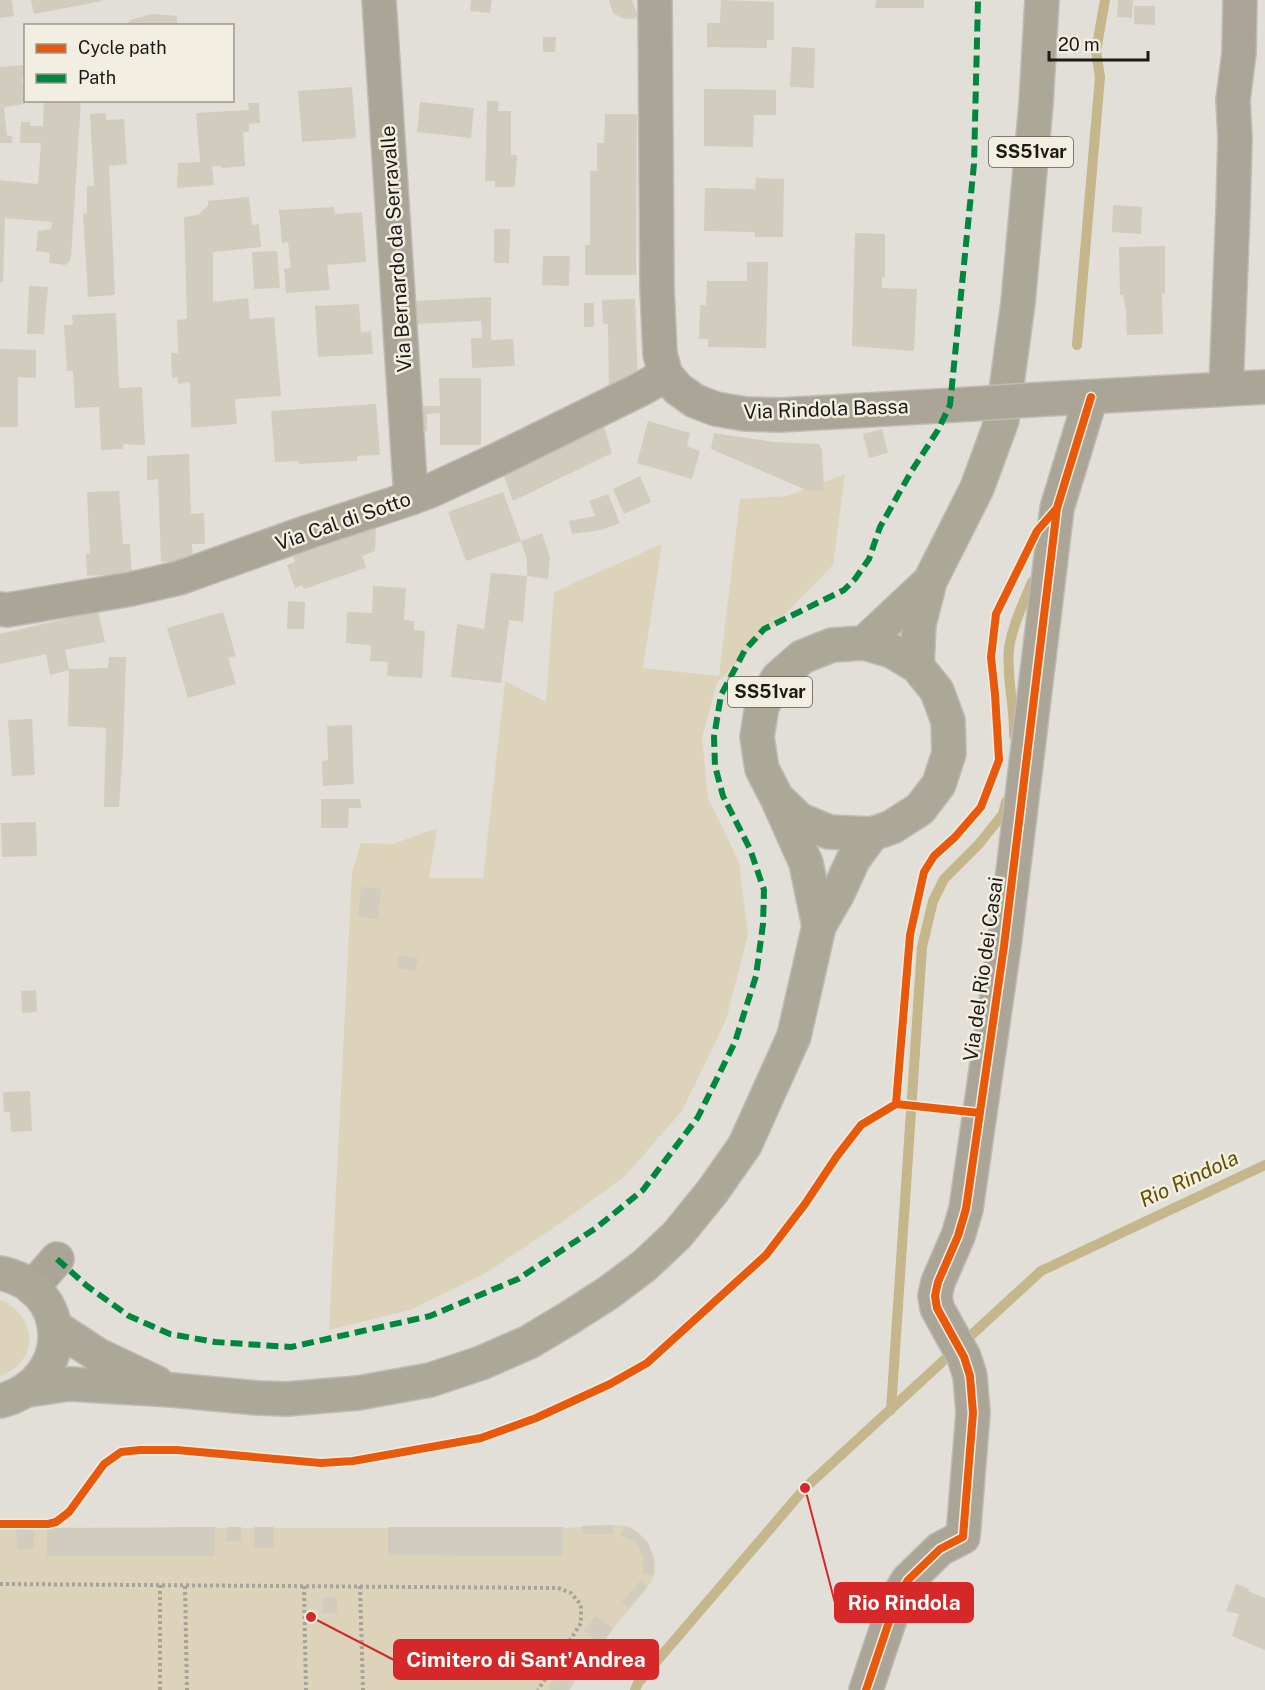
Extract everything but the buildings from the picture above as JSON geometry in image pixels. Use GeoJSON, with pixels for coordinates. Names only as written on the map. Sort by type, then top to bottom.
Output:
{"type":"FeatureCollection","features":[{"type":"Feature","properties":{"kind":"main road","name":"SS51var"},"geometry":{"type":"LineString","coordinates":[[917,666],[920,624],[930,581],[977,488],[1002,420],[1018,303],[1036,104],[1042,0]]}},
{"type":"Feature","properties":{"kind":"main road","name":"SS51var"},"geometry":{"type":"LineString","coordinates":[[864,643],[930,581]]}},
{"type":"Feature","properties":{"kind":"main road","name":"SS51var"},"geometry":{"type":"LineString","coordinates":[[864,643],[892,651],[917,666],[937,691],[948,721],[949,753],[939,784],[920,809],[892,827],[872,834],[830,832],[800,820],[777,798],[762,769],[757,737],[762,706],[778,678],[802,657],[832,645],[864,643]]}},
{"type":"Feature","properties":{"kind":"main road"},"geometry":{"type":"LineString","coordinates":[[777,798],[806,863],[819,926]]}},
{"type":"Feature","properties":{"kind":"main road"},"geometry":{"type":"LineString","coordinates":[[14,1395],[69,1384],[287,1399],[358,1393],[430,1380],[481,1363],[529,1342],[608,1293],[644,1266],[677,1235],[712,1192],[745,1145],[794,1036],[819,926],[853,860],[872,834]]}},
{"type":"Feature","properties":{"kind":"main road"},"geometry":{"type":"LineString","coordinates":[[0,1273],[14,1276],[39,1293],[49,1309],[54,1326],[54,1352],[44,1374],[14,1395]]}},
{"type":"Feature","properties":{"kind":"main road"},"geometry":{"type":"LineString","coordinates":[[54,1326],[98,1356],[172,1390]]}},
{"type":"Feature","properties":{"kind":"street","name":"Via Bernardo da Serravalle"},"geometry":{"type":"LineString","coordinates":[[379,0],[411,498]]}},
{"type":"Feature","properties":{"kind":"street"},"geometry":{"type":"LineString","coordinates":[[655,0],[657,287],[660,354],[666,375]]}},
{"type":"Feature","properties":{"kind":"street"},"geometry":{"type":"LineString","coordinates":[[1226,389],[1235,138],[1233,100],[1239,53],[1240,0]]}},
{"type":"Feature","properties":{"kind":"street","name":"Via Cal di Sotto"},"geometry":{"type":"LineString","coordinates":[[0,609],[8,610],[132,589],[179,578],[411,498],[500,459],[666,375]]}},
{"type":"Feature","properties":{"kind":"street","name":"Via Rindola Bassa"},"geometry":{"type":"LineString","coordinates":[[666,375],[678,389],[695,402],[716,409],[745,414],[780,415],[1265,387]]}},
{"type":"Feature","properties":{"kind":"street","name":"Via del Rio dei Casai"},"geometry":{"type":"LineString","coordinates":[[866,1690],[897,1598],[908,1580],[940,1549],[963,1537],[973,1413],[970,1376],[964,1357],[937,1308],[934,1296],[958,1236],[966,1209],[1004,946],[1057,508],[1091,397]]}},
{"type":"Feature","properties":{"kind":"street"},"geometry":{"type":"LineString","coordinates":[[32,1288],[57,1259]]}},
{"type":"Feature","properties":{"kind":"path"},"geometry":{"type":"LineString","coordinates":[[0,1584],[558,1588],[571,1593],[581,1605],[581,1623],[537,1690]]}},
{"type":"Feature","properties":{"kind":"path"},"geometry":{"type":"LineString","coordinates":[[159,1690],[160,1585]]}},
{"type":"Feature","properties":{"kind":"path"},"geometry":{"type":"LineString","coordinates":[[185,1586],[187,1690]]}},
{"type":"Feature","properties":{"kind":"path"},"geometry":{"type":"LineString","coordinates":[[304,1586],[306,1690]]}},
{"type":"Feature","properties":{"kind":"path"},"geometry":{"type":"LineString","coordinates":[[360,1586],[363,1690]]}},
{"type":"Feature","properties":{"kind":"shaded area"},"geometry":{"type":"Polygon","coordinates":[[[845,474],[833,565],[717,683],[702,738],[708,798],[739,862],[748,935],[726,1020],[682,1111],[624,1177],[484,1274],[410,1310],[329,1330],[352,872],[361,843],[393,844],[437,828],[429,878],[483,878],[505,681],[546,702],[554,592],[662,544],[643,668],[719,676],[740,499],[787,496],[845,474]]]}},
{"type":"Feature","properties":{"kind":"shaded area"},"geometry":{"type":"Polygon","coordinates":[[[0,1300],[13,1307],[22,1316],[29,1338],[28,1350],[22,1360],[13,1369],[0,1376],[0,1300]]]}},
{"type":"Feature","properties":{"kind":"shaded area"},"geometry":{"type":"Polygon","coordinates":[[[613,1525],[631,1528],[647,1542],[655,1561],[654,1575],[569,1690],[0,1690],[0,1528],[563,1528],[613,1525]]]}},
{"type":"Feature","properties":{"kind":"waterway"},"geometry":{"type":"LineString","coordinates":[[1077,345],[1100,77],[1096,51],[1105,0]]}},
{"type":"Feature","properties":{"kind":"waterway"},"geometry":{"type":"LineString","coordinates":[[1014,736],[1009,648],[1015,623],[1032,582]]}},
{"type":"Feature","properties":{"kind":"waterway"},"geometry":{"type":"LineString","coordinates":[[891,1410],[922,947],[933,901],[944,879],[979,844],[1003,814],[1006,802]]}},
{"type":"Feature","properties":{"kind":"waterway","name":"Rio Rindola"},"geometry":{"type":"LineString","coordinates":[[635,1690],[638,1683],[805,1488],[1041,1271],[1265,1165]]}},
{"type":"Feature","properties":{"kind":"marked path"},"geometry":{"type":"LineString","coordinates":[[57,1259],[87,1286],[129,1316],[170,1334],[215,1342],[291,1347],[430,1316],[518,1279],[596,1228],[643,1190],[698,1117],[735,1042],[756,976],[763,924],[764,890],[750,849],[723,796],[715,766],[714,737],[721,695],[745,650],[764,629],[844,590],[855,579],[869,559],[880,527],[938,430],[950,405],[974,164],[978,0]]}},
{"type":"Feature","properties":{"kind":"cycle path"},"geometry":{"type":"LineString","coordinates":[[866,1690],[897,1598],[908,1580],[940,1549],[963,1537],[973,1413],[970,1376],[964,1357],[937,1308],[935,1296],[938,1282],[958,1236],[966,1209],[1004,946],[1057,508],[1091,397]]}},
{"type":"Feature","properties":{"kind":"cycle path"},"geometry":{"type":"LineString","coordinates":[[0,1524],[56,1522],[69,1512],[104,1464],[121,1452],[177,1450],[321,1463],[353,1461],[481,1438],[536,1418],[610,1384],[647,1363],[766,1255],[861,1125],[896,1104],[910,935],[924,872],[934,856],[955,837],[981,807],[999,760],[991,657],[996,614],[1037,531],[1057,508]]}},
{"type":"Feature","properties":{"kind":"cycle path"},"geometry":{"type":"LineString","coordinates":[[896,1104],[980,1113]]}},
{"type":"Feature","properties":{"kind":"place","name":"Rio Rindola"},"geometry":{"type":"Point","coordinates":[805,1488]}},
{"type":"Feature","properties":{"kind":"place","name":"Cimitero di Sant'Andrea"},"geometry":{"type":"Point","coordinates":[311,1617]}}]}
